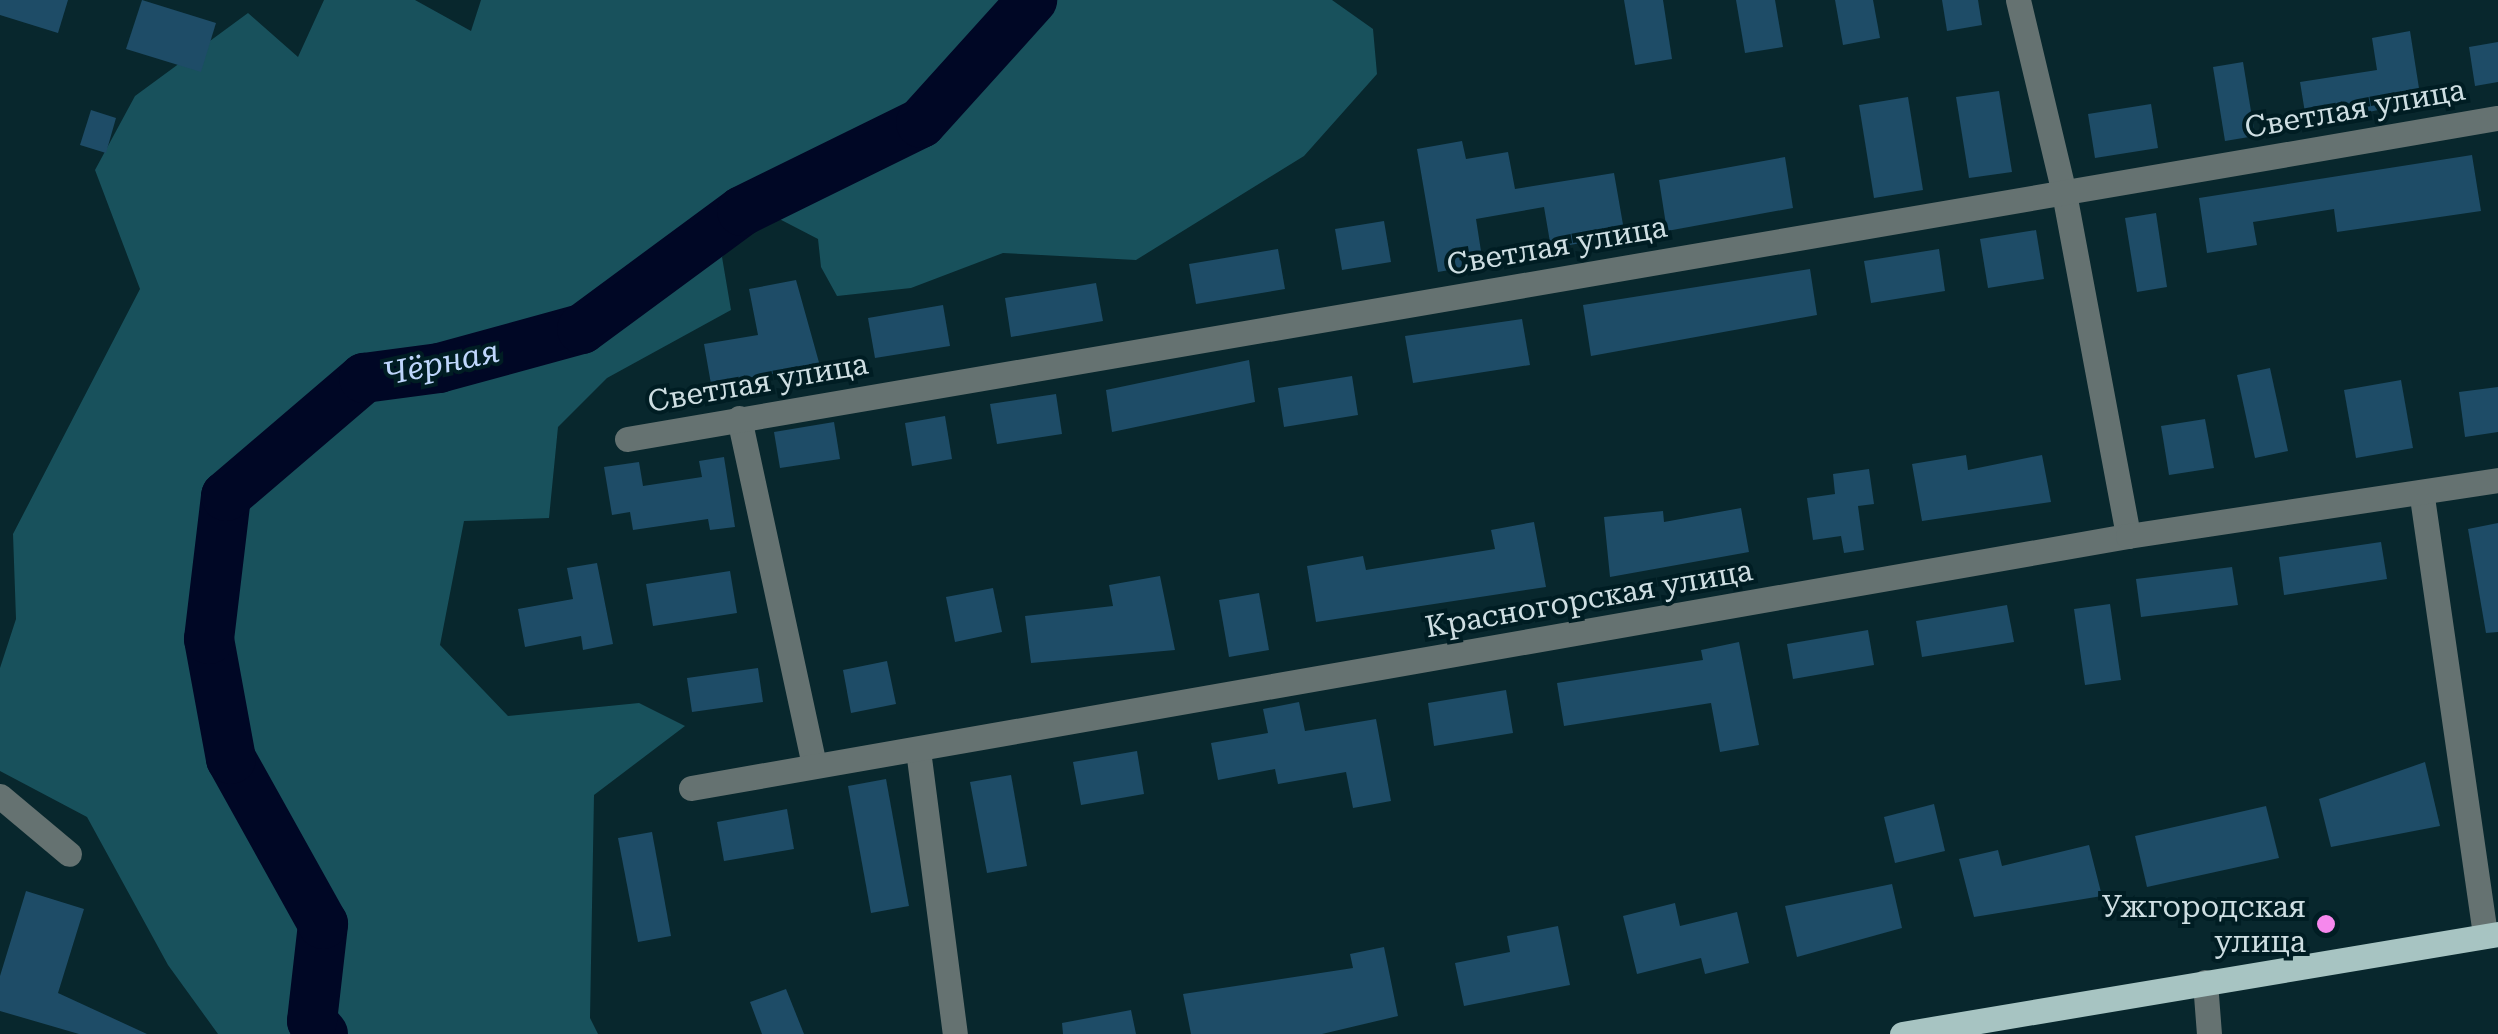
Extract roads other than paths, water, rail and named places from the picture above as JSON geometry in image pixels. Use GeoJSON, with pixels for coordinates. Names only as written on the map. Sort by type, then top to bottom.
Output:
{"type":"FeatureCollection","features":[{"type":"Feature","properties":{"kind":"main road"},"geometry":{"type":"LineString","coordinates":[[1902,1034],[2492,935]]}},
{"type":"Feature","properties":{"kind":"street"},"geometry":{"type":"LineString","coordinates":[[2018,0],[2064,193],[2128,536]]}},
{"type":"Feature","properties":{"kind":"street","name":"Светлая улица"},"geometry":{"type":"LineString","coordinates":[[626,438],[2498,118]]}},
{"type":"Feature","properties":{"kind":"street"},"geometry":{"type":"LineString","coordinates":[[739,418],[814,765]]}},
{"type":"Feature","properties":{"kind":"street","name":"Красногорская улица"},"geometry":{"type":"LineString","coordinates":[[692,788],[2128,536],[2422,497],[2498,480]]}},
{"type":"Feature","properties":{"kind":"street"},"geometry":{"type":"LineString","coordinates":[[2422,497],[2492,935]]}},
{"type":"Feature","properties":{"kind":"street"},"geometry":{"type":"LineString","coordinates":[[918,750],[955,1034]]}},
{"type":"Feature","properties":{"kind":"street"},"geometry":{"type":"LineString","coordinates":[[0,796],[68,854]]}},
{"type":"Feature","properties":{"kind":"street"},"geometry":{"type":"LineString","coordinates":[[2205,982],[2209,1034]]}},
{"type":"Feature","properties":{"kind":"waterway","name":"Чёрная"},"geometry":{"type":"LineString","coordinates":[[323,1034],[312,1021],[323,924],[231,759],[209,639],[226,496],[364,378],[439,368],[582,329],[742,211],[921,123],[1032,0]]}},
{"type":"Feature","properties":{"kind":"place","name":"Ужгородская улица"},"geometry":{"type":"Point","coordinates":[2326,924]}}]}
